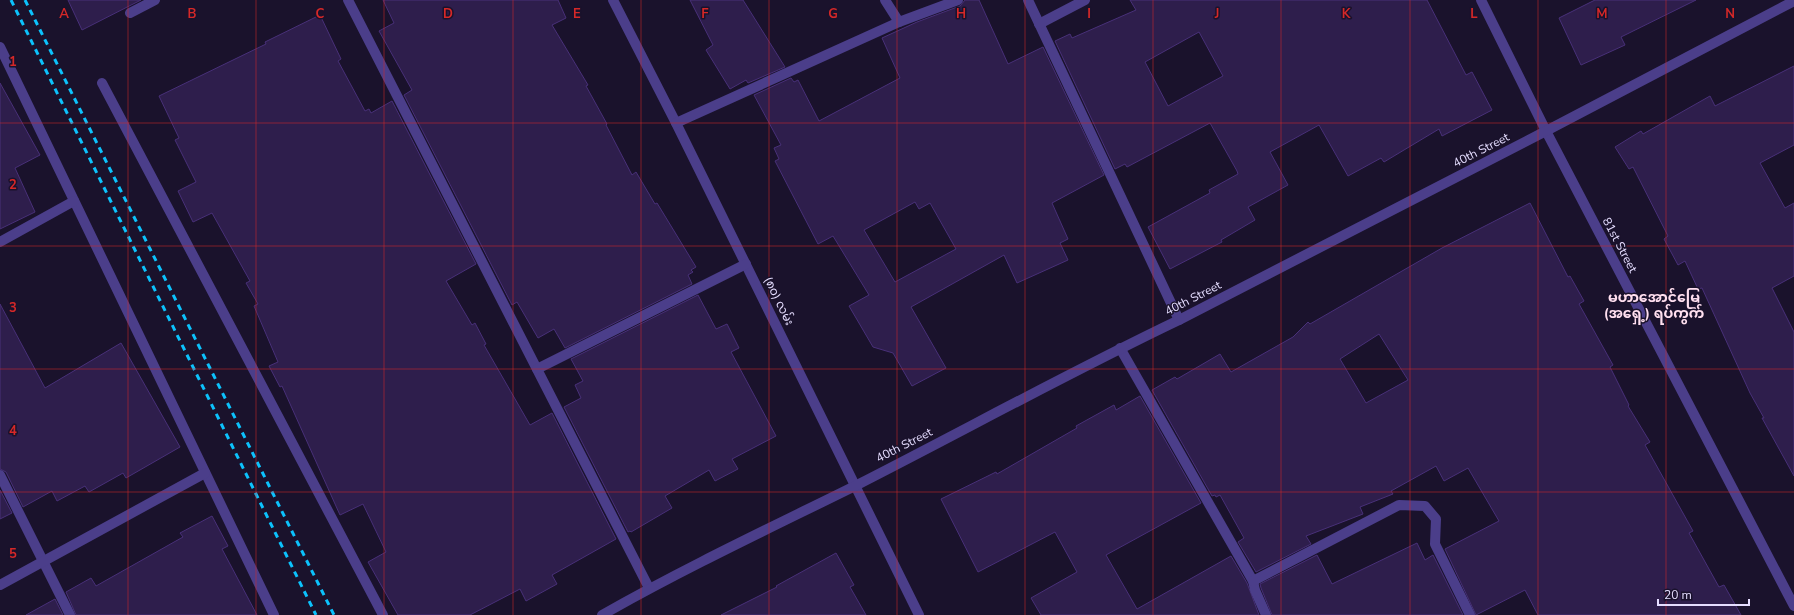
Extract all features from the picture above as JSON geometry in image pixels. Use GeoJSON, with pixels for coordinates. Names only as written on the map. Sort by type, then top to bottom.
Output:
{"type":"FeatureCollection","features":[{"type":"Feature","properties":{"kind":"street"},"geometry":{"type":"LineString","coordinates":[[130,13],[155,0]]}},
{"type":"Feature","properties":{"kind":"street"},"geometry":{"type":"LineString","coordinates":[[348,0],[650,588]]}},
{"type":"Feature","properties":{"kind":"street","name":"(၈၀) လမ်း"},"geometry":{"type":"LineString","coordinates":[[613,0],[676,123],[919,615]]}},
{"type":"Feature","properties":{"kind":"street"},"geometry":{"type":"LineString","coordinates":[[885,0],[899,22]]}},
{"type":"Feature","properties":{"kind":"street"},"geometry":{"type":"LineString","coordinates":[[676,123],[899,22],[958,0]]}},
{"type":"Feature","properties":{"kind":"street"},"geometry":{"type":"LineString","coordinates":[[1028,0],[1179,320]]}},
{"type":"Feature","properties":{"kind":"street"},"geometry":{"type":"LineString","coordinates":[[1039,24],[1085,0]]}},
{"type":"Feature","properties":{"kind":"street","name":"81st Street"},"geometry":{"type":"LineString","coordinates":[[1481,0],[1546,132],[1794,606]]}},
{"type":"Feature","properties":{"kind":"street","name":"40th Street"},"geometry":{"type":"LineString","coordinates":[[602,615],[650,588],[1546,132],[1794,1]]}},
{"type":"Feature","properties":{"kind":"street"},"geometry":{"type":"LineString","coordinates":[[0,47],[274,615]]}},
{"type":"Feature","properties":{"kind":"street"},"geometry":{"type":"LineString","coordinates":[[102,83],[384,615]]}},
{"type":"Feature","properties":{"kind":"street"},"geometry":{"type":"LineString","coordinates":[[0,242],[74,201]]}},
{"type":"Feature","properties":{"kind":"street"},"geometry":{"type":"LineString","coordinates":[[537,369],[746,264]]}},
{"type":"Feature","properties":{"kind":"street"},"geometry":{"type":"LineString","coordinates":[[1120,348],[1253,581],[1254,590],[1266,615]]}},
{"type":"Feature","properties":{"kind":"street"},"geometry":{"type":"LineString","coordinates":[[0,586],[205,473]]}},
{"type":"Feature","properties":{"kind":"street"},"geometry":{"type":"LineString","coordinates":[[0,474],[70,615]]}},
{"type":"Feature","properties":{"kind":"street"},"geometry":{"type":"LineString","coordinates":[[1253,581],[1399,505],[1425,506],[1436,519],[1435,544],[1470,615]]}},
{"type":"Feature","properties":{"kind":"building"},"geometry":{"type":"Polygon","coordinates":[[[68,0],[141,0],[82,30],[68,0]]]}},
{"type":"Feature","properties":{"kind":"building"},"geometry":{"type":"Polygon","coordinates":[[[383,0],[558,0],[566,18],[552,25],[588,85],[586,86],[607,124],[606,125],[632,175],[636,172],[655,204],[657,203],[696,267],[691,270],[693,272],[688,275],[692,284],[565,348],[554,329],[538,338],[517,302],[512,305],[404,95],[412,90],[379,31],[394,23],[383,0]]]}},
{"type":"Feature","properties":{"kind":"building"},"geometry":{"type":"Polygon","coordinates":[[[690,0],[743,0],[785,67],[748,83],[746,80],[730,89],[706,50],[713,45],[690,0]]]}},
{"type":"Feature","properties":{"kind":"building"},"geometry":{"type":"Polygon","coordinates":[[[965,0],[979,0],[1008,64],[1043,47],[1104,175],[1052,203],[1068,239],[1060,243],[1068,260],[1017,283],[1004,255],[911,307],[946,368],[912,386],[893,353],[873,347],[849,306],[869,295],[833,236],[818,244],[775,161],[779,159],[774,148],[781,145],[754,95],[791,78],[794,82],[798,80],[819,121],[900,78],[882,38],[917,22],[960,6],[965,0]],[[915,202],[864,230],[895,282],[956,249],[930,203],[919,209],[915,202]]]}},
{"type":"Feature","properties":{"kind":"building"},"geometry":{"type":"Polygon","coordinates":[[[1130,0],[1427,0],[1466,75],[1472,72],[1492,110],[1442,136],[1439,129],[1384,162],[1381,158],[1348,176],[1319,125],[1270,152],[1288,185],[1248,207],[1255,220],[1221,240],[1222,242],[1170,269],[1148,227],[1210,193],[1209,190],[1238,174],[1237,171],[1210,123],[1127,167],[1125,164],[1115,169],[1055,41],[1070,34],[1072,38],[1136,10],[1130,0]],[[1199,32],[1145,62],[1168,106],[1223,76],[1199,32]]]}},
{"type":"Feature","properties":{"kind":"building"},"geometry":{"type":"Polygon","coordinates":[[[1595,0],[1696,0],[1621,37],[1625,45],[1581,65],[1559,18],[1595,0]]]}},
{"type":"Feature","properties":{"kind":"building"},"geometry":{"type":"Polygon","coordinates":[[[320,15],[341,59],[338,61],[365,111],[369,109],[371,113],[392,101],[476,264],[446,281],[472,325],[475,323],[486,344],[484,345],[530,425],[552,413],[616,539],[552,575],[557,584],[526,601],[520,589],[470,615],[398,615],[368,562],[386,552],[363,504],[340,515],[282,386],[280,387],[269,366],[278,362],[254,306],[258,304],[246,283],[250,281],[212,213],[193,222],[178,191],[196,182],[175,140],[179,138],[159,96],[266,44],[265,42],[320,15]]]}},
{"type":"Feature","properties":{"kind":"building"},"geometry":{"type":"Polygon","coordinates":[[[1794,66],[1794,145],[1760,163],[1785,208],[1794,203],[1794,276],[1772,288],[1794,332],[1794,476],[1762,418],[1764,418],[1750,393],[1702,288],[1698,289],[1685,261],[1678,265],[1664,239],[1668,236],[1633,167],[1629,169],[1615,147],[1641,131],[1643,134],[1710,96],[1715,106],[1794,66]]]}},
{"type":"Feature","properties":{"kind":"building"},"geometry":{"type":"Polygon","coordinates":[[[0,83],[40,155],[15,168],[35,212],[0,229],[0,83]]]}},
{"type":"Feature","properties":{"kind":"building"},"geometry":{"type":"Polygon","coordinates":[[[1530,203],[1568,277],[1570,276],[1584,301],[1579,304],[1613,365],[1610,367],[1629,405],[1628,406],[1650,442],[1645,445],[1693,531],[1689,533],[1719,587],[1724,585],[1741,615],[1538,615],[1525,590],[1476,615],[1445,549],[1499,521],[1468,468],[1444,481],[1436,466],[1391,491],[1393,494],[1360,507],[1363,514],[1306,536],[1311,544],[1256,572],[1238,542],[1244,538],[1220,495],[1216,497],[1215,495],[1212,496],[1152,390],[1175,377],[1177,379],[1220,354],[1231,372],[1293,337],[1308,322],[1310,324],[1442,248],[1530,203]],[[1379,334],[1340,359],[1366,403],[1408,380],[1379,334]]]}},
{"type":"Feature","properties":{"kind":"building"},"geometry":{"type":"Polygon","coordinates":[[[698,295],[716,329],[727,324],[739,348],[731,352],[776,436],[732,459],[738,469],[715,481],[709,470],[665,496],[672,508],[631,532],[628,532],[564,407],[581,398],[575,385],[583,381],[571,359],[698,295]]]}},
{"type":"Feature","properties":{"kind":"building"},"geometry":{"type":"Polygon","coordinates":[[[0,304],[45,388],[121,343],[180,447],[126,478],[123,473],[89,492],[85,486],[57,501],[52,491],[23,507],[6,472],[0,469],[0,304]]]}},
{"type":"Feature","properties":{"kind":"building"},"geometry":{"type":"Polygon","coordinates":[[[1140,396],[1201,503],[1106,555],[1137,609],[1231,556],[1247,583],[1259,615],[1041,615],[1031,598],[1077,572],[1055,532],[978,572],[941,499],[996,472],[997,474],[1077,428],[1076,426],[1114,405],[1116,410],[1140,396]]]}},
{"type":"Feature","properties":{"kind":"building"},"geometry":{"type":"Polygon","coordinates":[[[0,490],[12,513],[0,519],[0,490]]]}},
{"type":"Feature","properties":{"kind":"building"},"geometry":{"type":"Polygon","coordinates":[[[212,516],[228,546],[222,549],[257,615],[76,615],[66,592],[91,578],[96,586],[183,537],[180,533],[212,516]]]}},
{"type":"Feature","properties":{"kind":"building"},"geometry":{"type":"Polygon","coordinates":[[[1417,543],[1425,560],[1433,555],[1463,615],[1272,615],[1261,588],[1260,584],[1317,555],[1332,584],[1417,543]]]}},
{"type":"Feature","properties":{"kind":"building"},"geometry":{"type":"Polygon","coordinates":[[[836,553],[854,585],[850,587],[866,615],[721,615],[777,587],[776,586],[836,553]]]}},
{"type":"Feature","properties":{"kind":"building"},"geometry":{"type":"Polygon","coordinates":[[[55,599],[63,615],[26,615],[55,599]]]}},
{"type":"Feature","properties":{"kind":"railway"},"geometry":{"type":"LineString","coordinates":[[11,0],[316,615]]}},
{"type":"Feature","properties":{"kind":"railway"},"geometry":{"type":"LineString","coordinates":[[25,0],[334,615]]}},
{"type":"Feature","properties":{"kind":"district","name":"မဟာအောင်မြေ (အရှေ့) ရပ်ကွက်"},"geometry":{"type":"Point","coordinates":[1654,306]}}]}
